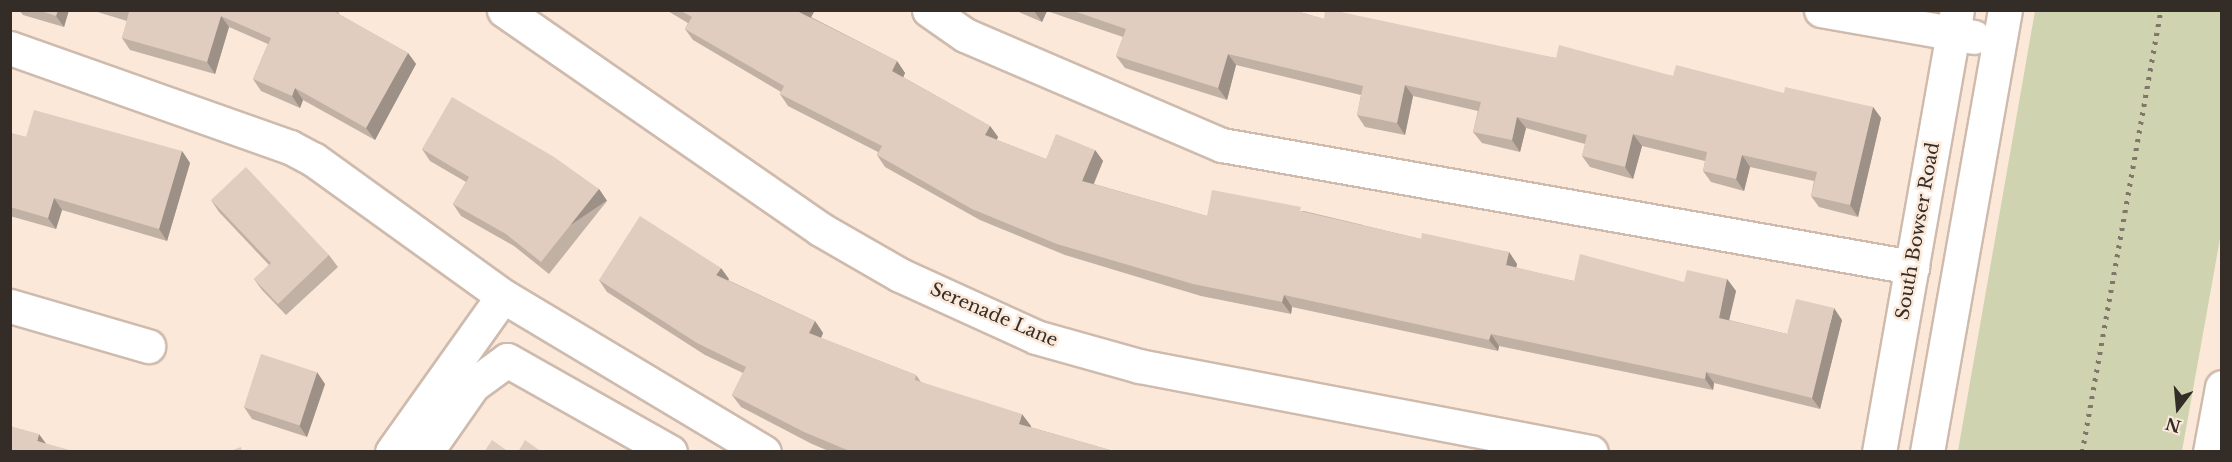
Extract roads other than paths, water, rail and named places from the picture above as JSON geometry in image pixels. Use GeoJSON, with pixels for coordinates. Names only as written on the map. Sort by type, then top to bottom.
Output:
{"type":"FeatureCollection","features":[{"type":"Feature","properties":{"kind":"street","name":"Serenade Lane"},"geometry":{"type":"LineString","coordinates":[[504,10],[820,229],[900,275],[1036,337],[1139,366],[1591,452]]}},
{"type":"Feature","properties":{"kind":"street"},"geometry":{"type":"LineString","coordinates":[[929,10],[965,35],[1222,145],[1912,267]]}},
{"type":"Feature","properties":{"kind":"street"},"geometry":{"type":"LineString","coordinates":[[1821,10],[2002,26],[1927,452]]}},
{"type":"Feature","properties":{"kind":"street","name":"South Bowser Road"},"geometry":{"type":"LineString","coordinates":[[1879,452],[1955,22]]}},
{"type":"Feature","properties":{"kind":"street"},"geometry":{"type":"LineString","coordinates":[[10,48],[290,147],[313,159],[503,296],[764,452]]}},
{"type":"Feature","properties":{"kind":"street"},"geometry":{"type":"LineString","coordinates":[[392,452],[503,296]]}},
{"type":"Feature","properties":{"kind":"street"},"geometry":{"type":"LineString","coordinates":[[10,306],[148,346]]}},
{"type":"Feature","properties":{"kind":"street"},"geometry":{"type":"LineString","coordinates":[[426,452],[473,385],[507,360],[670,452]]}},
{"type":"Feature","properties":{"kind":"street"},"geometry":{"type":"LineString","coordinates":[[2210,452],[2222,387]]}},
{"type":"Feature","properties":{"kind":"railway"},"geometry":{"type":"LineString","coordinates":[[2082,452],[2161,10]]}}]}
